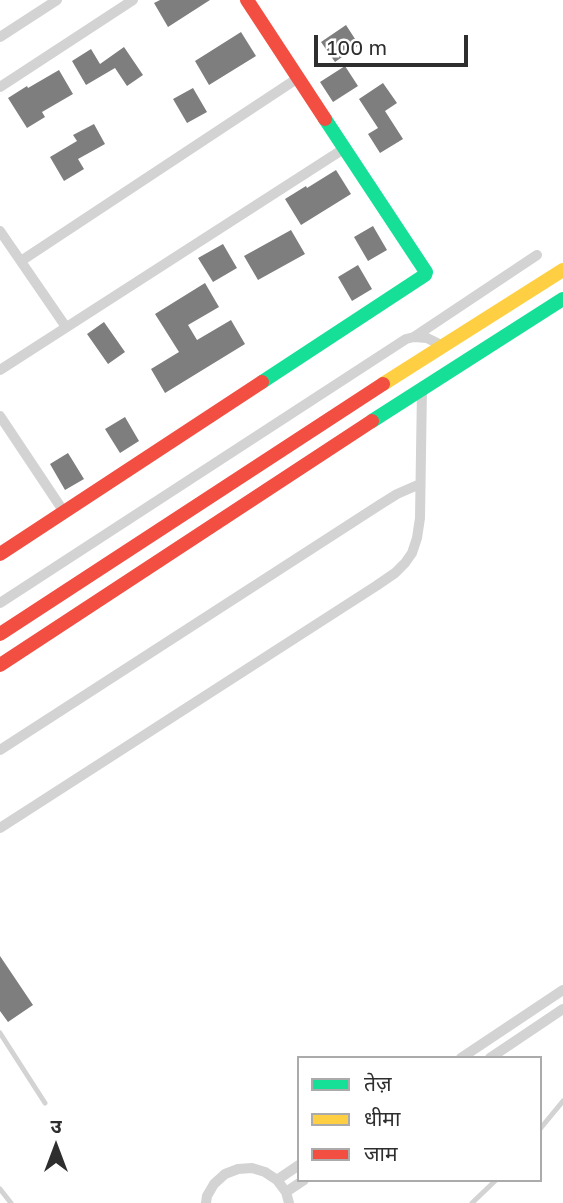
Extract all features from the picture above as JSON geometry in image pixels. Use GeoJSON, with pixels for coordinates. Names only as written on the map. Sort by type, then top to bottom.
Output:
{"type":"FeatureCollection","features":[{"type":"Feature","properties":{"kind":"street"},"geometry":{"type":"LineString","coordinates":[[0,37],[57,0]]}},
{"type":"Feature","properties":{"kind":"street"},"geometry":{"type":"LineString","coordinates":[[0,88],[133,0]]}},
{"type":"Feature","properties":{"kind":"street"},"geometry":{"type":"LineString","coordinates":[[0,554],[425,275],[425,269],[247,0]]}},
{"type":"Feature","properties":{"kind":"street"},"geometry":{"type":"LineString","coordinates":[[21,261],[298,78]]}},
{"type":"Feature","properties":{"kind":"street"},"geometry":{"type":"LineString","coordinates":[[0,370],[345,148]]}},
{"type":"Feature","properties":{"kind":"street"},"geometry":{"type":"LineString","coordinates":[[0,231],[66,327]]}},
{"type":"Feature","properties":{"kind":"street"},"geometry":{"type":"LineString","coordinates":[[414,337],[537,255]]}},
{"type":"Feature","properties":{"kind":"street"},"geometry":{"type":"LineString","coordinates":[[0,634],[563,270]]}},
{"type":"Feature","properties":{"kind":"street"},"geometry":{"type":"LineString","coordinates":[[0,665],[422,388],[563,299]]}},
{"type":"Feature","properties":{"kind":"street"},"geometry":{"type":"LineString","coordinates":[[0,603],[406,339],[427,338],[443,346]]}},
{"type":"Feature","properties":{"kind":"street"},"geometry":{"type":"LineString","coordinates":[[0,828],[395,573],[405,563],[417,538],[420,518],[422,388]]}},
{"type":"Feature","properties":{"kind":"street"},"geometry":{"type":"LineString","coordinates":[[0,416],[64,512]]}},
{"type":"Feature","properties":{"kind":"street"},"geometry":{"type":"LineString","coordinates":[[0,750],[381,504],[420,484]]}},
{"type":"Feature","properties":{"kind":"street"},"geometry":{"type":"LineString","coordinates":[[464,1056],[563,990]]}},
{"type":"Feature","properties":{"kind":"street"},"geometry":{"type":"LineString","coordinates":[[493,1056],[563,1009]]}},
{"type":"Feature","properties":{"kind":"street"},"geometry":{"type":"LineString","coordinates":[[277,1180],[297,1167]]}},
{"type":"Feature","properties":{"kind":"street"},"geometry":{"type":"LineString","coordinates":[[206,1203],[214,1184],[225,1174],[238,1169],[252,1168],[265,1172],[277,1180],[287,1198],[302,1182]]}},
{"type":"Feature","properties":{"kind":"lane"},"geometry":{"type":"LineString","coordinates":[[0,1032],[45,1103]]}},
{"type":"Feature","properties":{"kind":"lane"},"geometry":{"type":"LineString","coordinates":[[542,1127],[563,1101]]}},
{"type":"Feature","properties":{"kind":"lane"},"geometry":{"type":"LineString","coordinates":[[472,1203],[494,1182]]}},
{"type":"Feature","properties":{"kind":"lane"},"geometry":{"type":"LineString","coordinates":[[0,1189],[11,1203]]}},
{"type":"Feature","properties":{"kind":"building"},"geometry":{"type":"Polygon","coordinates":[[[160,0],[210,0],[168,27],[154,3],[160,0]]]}},
{"type":"Feature","properties":{"kind":"building"},"geometry":{"type":"Polygon","coordinates":[[[346,25],[359,45],[335,62],[321,42],[346,25]]]}},
{"type":"Feature","properties":{"kind":"building"},"geometry":{"type":"Polygon","coordinates":[[[241,32],[256,56],[209,85],[195,61],[241,32]]]}},
{"type":"Feature","properties":{"kind":"building"},"geometry":{"type":"Polygon","coordinates":[[[124,47],[143,75],[127,86],[115,68],[86,85],[72,61],[91,49],[100,64],[124,47]]]}},
{"type":"Feature","properties":{"kind":"building"},"geometry":{"type":"Polygon","coordinates":[[[345,66],[358,86],[333,102],[320,82],[345,66]]]}},
{"type":"Feature","properties":{"kind":"building"},"geometry":{"type":"Polygon","coordinates":[[[59,70],[73,94],[42,112],[45,117],[27,128],[8,98],[59,70]]]}},
{"type":"Feature","properties":{"kind":"building"},"geometry":{"type":"Polygon","coordinates":[[[383,83],[397,103],[385,111],[403,139],[380,153],[368,134],[378,128],[359,99],[383,83]]]}},
{"type":"Feature","properties":{"kind":"building"},"geometry":{"type":"Polygon","coordinates":[[[193,88],[207,112],[187,123],[173,99],[193,88]]]}},
{"type":"Feature","properties":{"kind":"building"},"geometry":{"type":"Polygon","coordinates":[[[94,124],[105,144],[78,159],[84,169],[64,181],[50,157],[77,141],[73,135],[94,124]]]}},
{"type":"Feature","properties":{"kind":"building"},"geometry":{"type":"Polygon","coordinates":[[[336,170],[351,194],[301,225],[285,199],[336,170]]]}},
{"type":"Feature","properties":{"kind":"building"},"geometry":{"type":"Polygon","coordinates":[[[373,226],[387,250],[368,261],[354,237],[373,226]]]}},
{"type":"Feature","properties":{"kind":"building"},"geometry":{"type":"Polygon","coordinates":[[[291,230],[305,254],[258,280],[244,256],[291,230]]]}},
{"type":"Feature","properties":{"kind":"building"},"geometry":{"type":"Polygon","coordinates":[[[223,244],[237,268],[213,282],[198,258],[223,244]]]}},
{"type":"Feature","properties":{"kind":"building"},"geometry":{"type":"Polygon","coordinates":[[[358,265],[372,289],[352,301],[338,277],[358,265]]]}},
{"type":"Feature","properties":{"kind":"building"},"geometry":{"type":"Polygon","coordinates":[[[205,283],[219,307],[188,325],[197,340],[231,320],[245,344],[165,393],[151,369],[179,352],[155,314],[205,283]]]}},
{"type":"Feature","properties":{"kind":"building"},"geometry":{"type":"Polygon","coordinates":[[[104,322],[125,352],[108,364],[87,334],[104,322]]]}},
{"type":"Feature","properties":{"kind":"building"},"geometry":{"type":"Polygon","coordinates":[[[125,417],[139,441],[120,453],[105,429],[125,417]]]}},
{"type":"Feature","properties":{"kind":"building"},"geometry":{"type":"Polygon","coordinates":[[[68,453],[84,479],[65,490],[50,464],[68,453]]]}},
{"type":"Feature","properties":{"kind":"building"},"geometry":{"type":"Polygon","coordinates":[[[0,956],[33,1005],[8,1022],[0,1011],[0,956]]]}},
{"type":"Feature","properties":{"kind":"traffic: fast"},"geometry":{"type":"LineString","coordinates":[[262,382],[426,272],[325,119]]}},
{"type":"Feature","properties":{"kind":"traffic: fast"},"geometry":{"type":"LineString","coordinates":[[372,421],[563,299]]}},
{"type":"Feature","properties":{"kind":"traffic: slow"},"geometry":{"type":"LineString","coordinates":[[383,384],[563,270]]}},
{"type":"Feature","properties":{"kind":"traffic: jam"},"geometry":{"type":"LineString","coordinates":[[247,0],[325,119]]}},
{"type":"Feature","properties":{"kind":"traffic: jam"},"geometry":{"type":"LineString","coordinates":[[0,554],[262,382]]}},
{"type":"Feature","properties":{"kind":"traffic: jam"},"geometry":{"type":"LineString","coordinates":[[0,634],[383,384]]}},
{"type":"Feature","properties":{"kind":"traffic: jam"},"geometry":{"type":"LineString","coordinates":[[0,665],[372,421]]}}]}
